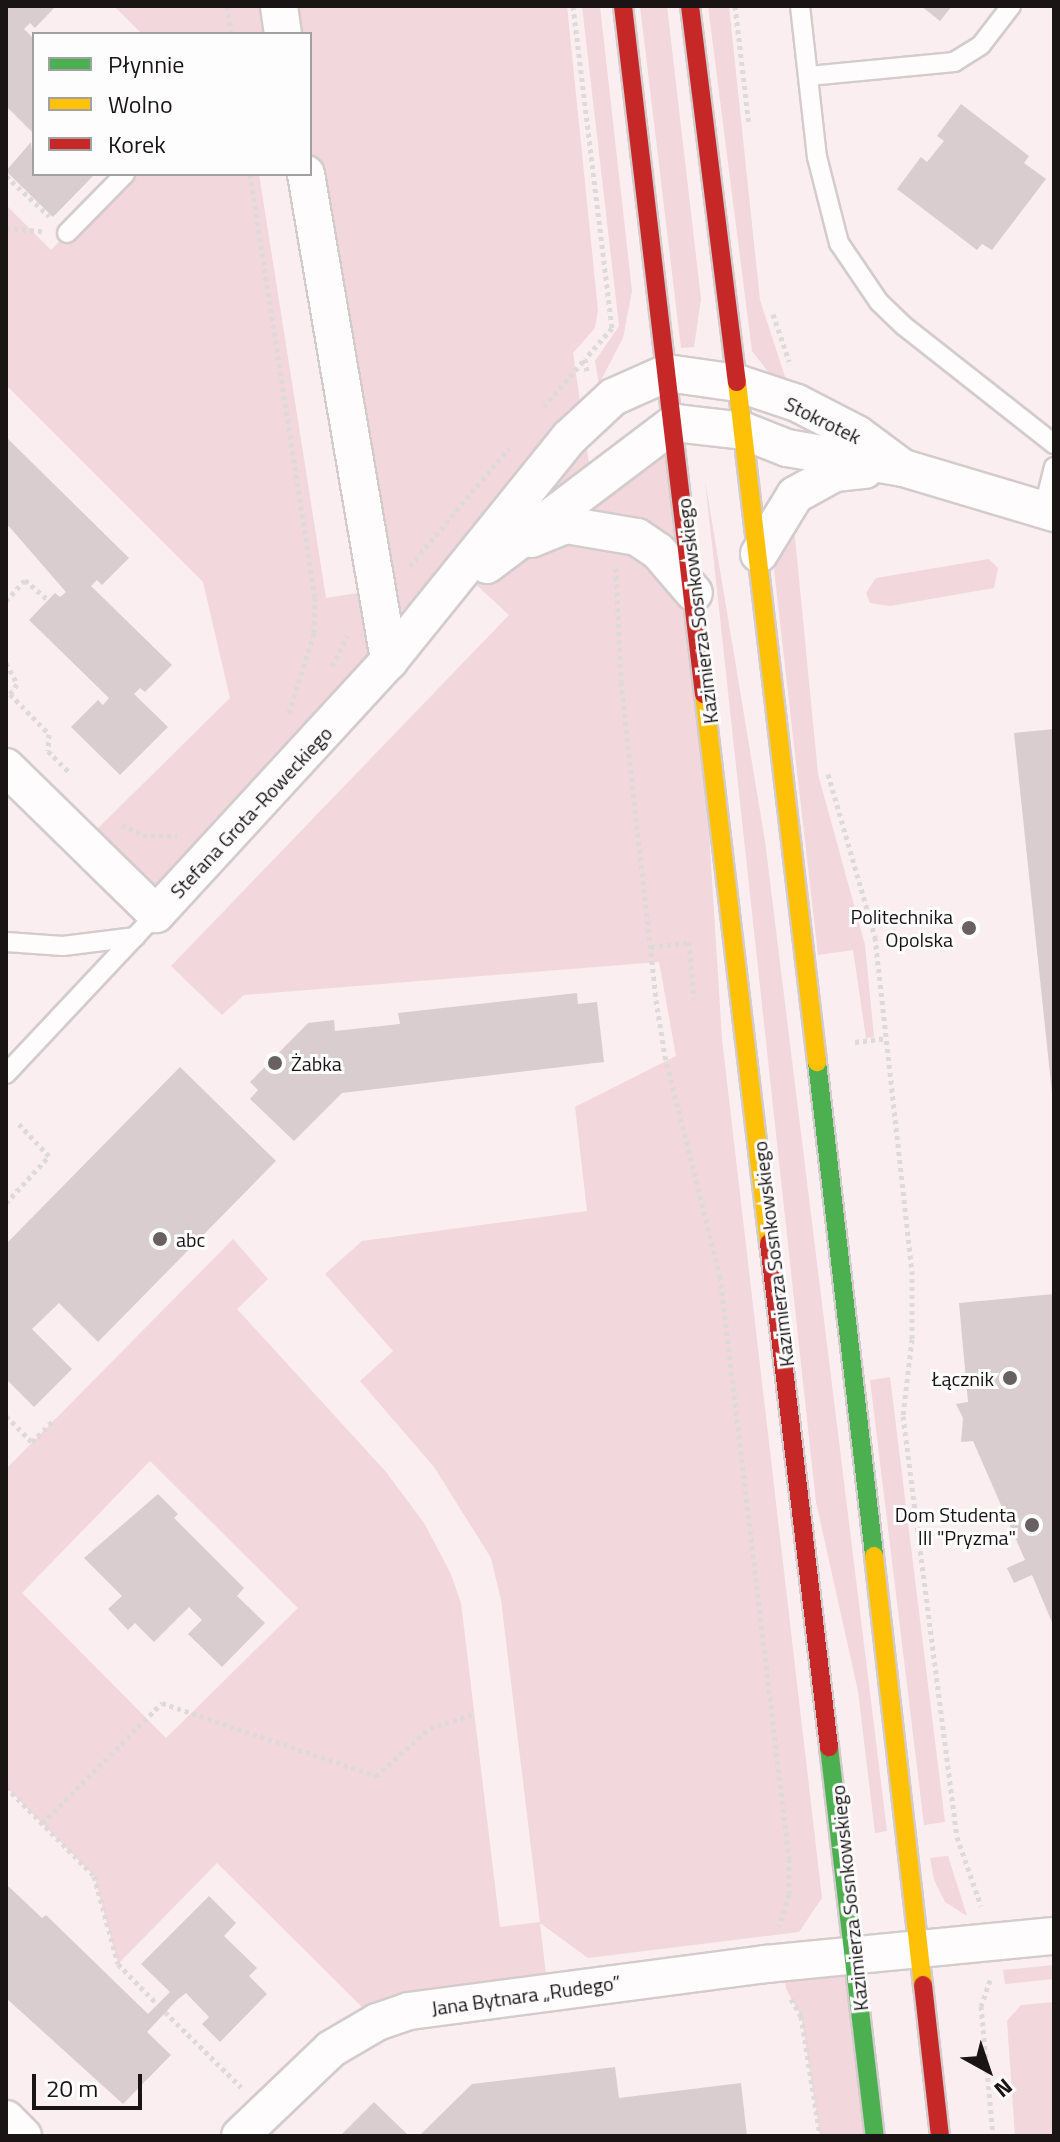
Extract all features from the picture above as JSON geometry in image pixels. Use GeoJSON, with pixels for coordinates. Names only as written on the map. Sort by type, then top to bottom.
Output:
{"type":"FeatureCollection","features":[{"type":"Feature","properties":{"kind":"street"},"geometry":{"type":"LineString","coordinates":[[279,6],[283,32]]}},
{"type":"Feature","properties":{"kind":"street","name":"Kazimierza Sosnkowskiego"},"geometry":{"type":"LineString","coordinates":[[623,6],[675,423],[875,2136]]}},
{"type":"Feature","properties":{"kind":"street"},"geometry":{"type":"LineString","coordinates":[[690,6],[759,554],[940,2136]]}},
{"type":"Feature","properties":{"kind":"street"},"geometry":{"type":"LineString","coordinates":[[306,176],[389,661]]}},
{"type":"Feature","properties":{"kind":"street"},"geometry":{"type":"LineString","coordinates":[[667,373],[737,383]]}},
{"type":"Feature","properties":{"kind":"street","name":"Stefana Grota-Roweckiego"},"geometry":{"type":"LineString","coordinates":[[6,767],[146,926],[389,661],[594,412],[613,397],[667,373]]}},
{"type":"Feature","properties":{"kind":"street","name":"Stokrotek"},"geometry":{"type":"LineString","coordinates":[[737,383],[797,403],[857,434],[903,468]]}},
{"type":"Feature","properties":{"kind":"street"},"geometry":{"type":"LineString","coordinates":[[675,423],[744,431]]}},
{"type":"Feature","properties":{"kind":"street","name":"Stefana Grota-Roweckiego"},"geometry":{"type":"LineString","coordinates":[[436,607],[511,546],[675,423]]}},
{"type":"Feature","properties":{"kind":"street","name":"Stokrotek"},"geometry":{"type":"LineString","coordinates":[[744,431],[787,448],[903,468],[1049,512]]}},
{"type":"Feature","properties":{"kind":"street","name":"Stokrotek"},"geometry":{"type":"LineString","coordinates":[[759,554],[787,502],[811,484],[835,473],[903,468]]}},
{"type":"Feature","properties":{"kind":"street","name":"Stefana Grota-Roweckiego"},"geometry":{"type":"LineString","coordinates":[[511,546],[566,525],[611,530],[658,551],[694,593]]}},
{"type":"Feature","properties":{"kind":"street","name":"Jana Bytnara „Rudego”"},"geometry":{"type":"LineString","coordinates":[[240,2136],[264,2110],[341,2042],[409,2011],[856,1954],[1054,1936]]}},
{"type":"Feature","properties":{"kind":"street"},"geometry":{"type":"LineString","coordinates":[[6,2119],[23,2136]]}},
{"type":"Feature","properties":{"kind":"lane"},"geometry":{"type":"LineString","coordinates":[[800,6],[828,209],[839,243],[858,275],[904,326],[1054,444]]}},
{"type":"Feature","properties":{"kind":"lane"},"geometry":{"type":"LineString","coordinates":[[809,76],[954,62],[981,45],[1011,6]]}},
{"type":"Feature","properties":{"kind":"lane"},"geometry":{"type":"LineString","coordinates":[[67,233],[123,176]]}},
{"type":"Feature","properties":{"kind":"lane"},"geometry":{"type":"LineString","coordinates":[[1049,512],[1054,467]]}},
{"type":"Feature","properties":{"kind":"lane"},"geometry":{"type":"LineString","coordinates":[[6,942],[63,946],[146,926]]}},
{"type":"Feature","properties":{"kind":"lane"},"geometry":{"type":"LineString","coordinates":[[6,1074],[146,926]]}},
{"type":"Feature","properties":{"kind":"path"},"geometry":{"type":"LineString","coordinates":[[227,6],[231,32]]}},
{"type":"Feature","properties":{"kind":"path"},"geometry":{"type":"LineString","coordinates":[[534,420],[612,328],[573,6]]}},
{"type":"Feature","properties":{"kind":"path"},"geometry":{"type":"LineString","coordinates":[[735,6],[750,132]]}},
{"type":"Feature","properties":{"kind":"path"},"geometry":{"type":"LineString","coordinates":[[6,176],[67,233]]}},
{"type":"Feature","properties":{"kind":"path"},"geometry":{"type":"LineString","coordinates":[[250,176],[315,597],[314,633],[284,728],[304,704]]}},
{"type":"Feature","properties":{"kind":"path"},"geometry":{"type":"LineString","coordinates":[[770,305],[799,389],[797,403]]}},
{"type":"Feature","properties":{"kind":"path"},"geometry":{"type":"LineString","coordinates":[[585,359],[594,412]]}},
{"type":"Feature","properties":{"kind":"path"},"geometry":{"type":"LineString","coordinates":[[330,670],[347,637],[513,444]]}},
{"type":"Feature","properties":{"kind":"path"},"geometry":{"type":"LineString","coordinates":[[611,530],[622,626],[621,682],[665,1056],[720,1276],[789,1859],[789,1894],[779,1923],[780,1939]]}},
{"type":"Feature","properties":{"kind":"path"},"geometry":{"type":"LineString","coordinates":[[6,601],[25,580],[48,600]]}},
{"type":"Feature","properties":{"kind":"path"},"geometry":{"type":"LineString","coordinates":[[6,663],[17,684],[10,694],[49,734],[48,751],[77,781]]}},
{"type":"Feature","properties":{"kind":"path"},"geometry":{"type":"LineString","coordinates":[[826,761],[872,918],[912,1271],[912,1339],[903,1416],[957,1837],[983,1918]]}},
{"type":"Feature","properties":{"kind":"path"},"geometry":{"type":"LineString","coordinates":[[117,821],[153,837],[189,832]]}},
{"type":"Feature","properties":{"kind":"path"},"geometry":{"type":"LineString","coordinates":[[651,947],[689,942],[694,999]]}},
{"type":"Feature","properties":{"kind":"path"},"geometry":{"type":"LineString","coordinates":[[849,1043],[886,1038]]}},
{"type":"Feature","properties":{"kind":"path"},"geometry":{"type":"LineString","coordinates":[[6,1203],[49,1156],[18,1123]]}},
{"type":"Feature","properties":{"kind":"path"},"geometry":{"type":"LineString","coordinates":[[6,1416],[32,1442],[54,1420]]}},
{"type":"Feature","properties":{"kind":"path"},"geometry":{"type":"LineString","coordinates":[[42,1823],[162,1703],[376,1776],[430,1728],[474,1714]]}},
{"type":"Feature","properties":{"kind":"path"},"geometry":{"type":"LineString","coordinates":[[6,1787],[94,1876],[118,1964],[157,2004]]}},
{"type":"Feature","properties":{"kind":"path"},"geometry":{"type":"LineString","coordinates":[[990,1972],[981,2006],[993,2136]]}},
{"type":"Feature","properties":{"kind":"path"},"geometry":{"type":"LineString","coordinates":[[786,1989],[801,2016],[820,2136]]}},
{"type":"Feature","properties":{"kind":"path"},"geometry":{"type":"LineString","coordinates":[[165,2012],[264,2110]]}},
{"type":"Feature","properties":{"kind":"shaded area"},"geometry":{"type":"Polygon","coordinates":[[[114,6],[567,6],[598,310],[595,328],[573,353],[590,470],[675,423],[694,593],[722,1039],[822,1898],[799,1932],[588,1958],[540,1923],[548,1992],[377,2022],[217,1863],[118,1964],[94,1876],[6,1787],[6,1469],[233,1239],[268,1279],[237,1309],[386,1472],[424,1523],[450,1572],[461,1603],[500,1927],[540,1922],[501,1600],[491,1558],[434,1467],[360,1381],[393,1351],[325,1274],[362,1241],[587,1211],[575,1107],[676,1056],[659,962],[244,995],[222,1015],[171,966],[509,615],[470,579],[156,914],[82,844],[230,698],[203,582],[6,385],[6,205],[51,250],[123,176],[259,176],[326,598],[377,590],[310,176],[312,32],[140,32],[114,6]],[[150,1461],[22,1593],[166,1738],[298,1608],[150,1461]]]}},
{"type":"Feature","properties":{"kind":"shaded area"},"geometry":{"type":"Polygon","coordinates":[[[582,6],[600,6],[632,291],[623,338],[599,384],[595,361],[619,326],[582,6]]]}},
{"type":"Feature","properties":{"kind":"shaded area"},"geometry":{"type":"Polygon","coordinates":[[[640,6],[667,6],[701,299],[694,347],[681,348],[640,6]]]}},
{"type":"Feature","properties":{"kind":"shaded area"},"geometry":{"type":"Polygon","coordinates":[[[708,6],[729,6],[760,300],[787,383],[769,373],[752,351],[708,6]]]}},
{"type":"Feature","properties":{"kind":"shaded area"},"geometry":{"type":"Polygon","coordinates":[[[705,480],[765,841],[887,1831],[875,1833],[858,1691],[816,1502],[705,480]]]}},
{"type":"Feature","properties":{"kind":"shaded area"},"geometry":{"type":"Polygon","coordinates":[[[793,517],[818,774],[865,945],[874,1037],[866,1038],[853,950],[818,955],[774,570],[793,517]]]}},
{"type":"Feature","properties":{"kind":"shaded area"},"geometry":{"type":"Polygon","coordinates":[[[989,559],[998,568],[994,588],[890,606],[870,603],[866,593],[876,578],[989,559]]]}},
{"type":"Feature","properties":{"kind":"shaded area"},"geometry":{"type":"Polygon","coordinates":[[[890,1377],[945,1822],[924,1825],[870,1380],[890,1377]]]}},
{"type":"Feature","properties":{"kind":"shaded area"},"geometry":{"type":"Polygon","coordinates":[[[948,1856],[967,1916],[945,1902],[934,1880],[930,1858],[948,1856]]]}},
{"type":"Feature","properties":{"kind":"shaded area"},"geometry":{"type":"Polygon","coordinates":[[[856,1954],[875,2136],[820,2136],[801,2016],[786,1989],[783,1963],[856,1954]]]}},
{"type":"Feature","properties":{"kind":"shaded area"},"geometry":{"type":"Polygon","coordinates":[[[1054,1965],[1054,1979],[1005,1984],[1003,1970],[1054,1965]]]}},
{"type":"Feature","properties":{"kind":"shaded area"},"geometry":{"type":"Polygon","coordinates":[[[1054,2002],[1054,2136],[1015,2136],[1007,2021],[1021,2005],[1054,2002]]]}},
{"type":"Feature","properties":{"kind":"building"},"geometry":{"type":"Polygon","coordinates":[[[6,6],[56,6],[35,28],[30,23],[24,29],[32,37],[32,132],[6,106],[6,6]]]}},
{"type":"Feature","properties":{"kind":"building"},"geometry":{"type":"Polygon","coordinates":[[[921,6],[952,6],[940,21],[921,6]]]}},
{"type":"Feature","properties":{"kind":"building"},"geometry":{"type":"Polygon","coordinates":[[[961,104],[1029,156],[1024,163],[1046,179],[992,250],[982,244],[977,250],[897,189],[921,157],[927,162],[944,141],[937,136],[961,104]]]}},
{"type":"Feature","properties":{"kind":"building"},"geometry":{"type":"Polygon","coordinates":[[[31,142],[32,176],[93,176],[53,217],[6,171],[31,142]]]}},
{"type":"Feature","properties":{"kind":"building"},"geometry":{"type":"Polygon","coordinates":[[[6,437],[129,558],[102,585],[97,580],[91,586],[172,665],[145,692],[140,688],[134,694],[168,727],[120,775],[71,727],[98,700],[103,705],[109,698],[29,620],[55,593],[60,597],[66,592],[6,523],[6,437]]]}},
{"type":"Feature","properties":{"kind":"building"},"geometry":{"type":"Polygon","coordinates":[[[1054,729],[1054,1093],[1052,1093],[1014,733],[1054,729]]]}},
{"type":"Feature","properties":{"kind":"building"},"geometry":{"type":"Polygon","coordinates":[[[577,993],[578,1004],[597,1002],[604,1062],[342,1093],[294,1141],[250,1099],[258,1090],[250,1082],[308,1023],[334,1020],[335,1031],[400,1024],[398,1013],[577,993]]]}},
{"type":"Feature","properties":{"kind":"building"},"geometry":{"type":"Polygon","coordinates":[[[180,1067],[276,1161],[98,1342],[59,1303],[32,1329],[72,1369],[34,1407],[6,1379],[6,1244],[180,1067]]]}},
{"type":"Feature","properties":{"kind":"building","name":"Łącznik"},"geometry":{"type":"Polygon","coordinates":[[[1054,1294],[1054,1627],[1032,1575],[1014,1583],[1007,1568],[1025,1560],[973,1441],[961,1442],[963,1418],[956,1404],[968,1402],[959,1303],[1054,1294]]]}},
{"type":"Feature","properties":{"kind":"building"},"geometry":{"type":"Polygon","coordinates":[[[158,1494],[178,1514],[174,1518],[244,1588],[237,1596],[265,1623],[222,1667],[188,1634],[202,1620],[189,1607],[154,1642],[135,1623],[128,1630],[108,1609],[122,1596],[84,1558],[158,1494]]]}},
{"type":"Feature","properties":{"kind":"building"},"geometry":{"type":"Polygon","coordinates":[[[6,1884],[42,1918],[46,1915],[148,2014],[170,1992],[141,1964],[209,1896],[236,1923],[224,1936],[257,1968],[249,1976],[267,1994],[220,2042],[202,2024],[209,2017],[186,1993],[147,2032],[171,2055],[123,2104],[6,1998],[6,1884]]]}},
{"type":"Feature","properties":{"kind":"building"},"geometry":{"type":"Polygon","coordinates":[[[615,2067],[619,2098],[741,2083],[747,2136],[419,2136],[472,2084],[615,2067]]]}},
{"type":"Feature","properties":{"kind":"building"},"geometry":{"type":"Polygon","coordinates":[[[374,2102],[409,2136],[340,2136],[374,2102]]]}},
{"type":"Feature","properties":{"kind":"traffic: fast"},"geometry":{"type":"LineString","coordinates":[[817,1062],[874,1556]]}},
{"type":"Feature","properties":{"kind":"traffic: fast"},"geometry":{"type":"LineString","coordinates":[[829,1747],[875,2136]]}},
{"type":"Feature","properties":{"kind":"traffic: slow"},"geometry":{"type":"LineString","coordinates":[[737,382],[817,1062]]}},
{"type":"Feature","properties":{"kind":"traffic: slow"},"geometry":{"type":"LineString","coordinates":[[704,694],[769,1243]]}},
{"type":"Feature","properties":{"kind":"traffic: slow"},"geometry":{"type":"LineString","coordinates":[[874,1556],[923,1985]]}},
{"type":"Feature","properties":{"kind":"traffic: jam"},"geometry":{"type":"LineString","coordinates":[[623,6],[704,694]]}},
{"type":"Feature","properties":{"kind":"traffic: jam"},"geometry":{"type":"LineString","coordinates":[[690,6],[737,382]]}},
{"type":"Feature","properties":{"kind":"traffic: jam"},"geometry":{"type":"LineString","coordinates":[[769,1243],[829,1747]]}},
{"type":"Feature","properties":{"kind":"traffic: jam"},"geometry":{"type":"LineString","coordinates":[[923,1985],[940,2136]]}},
{"type":"Feature","properties":{"kind":"place","name":"Politechnika Opolska"},"geometry":{"type":"Point","coordinates":[969,928]}},
{"type":"Feature","properties":{"kind":"place","name":"Żabka"},"geometry":{"type":"Point","coordinates":[275,1063]}},
{"type":"Feature","properties":{"kind":"place","name":"abc"},"geometry":{"type":"Point","coordinates":[160,1239]}},
{"type":"Feature","properties":{"kind":"place","name":"Łącznik"},"geometry":{"type":"Point","coordinates":[1010,1378]}},
{"type":"Feature","properties":{"kind":"place","name":"Dom Studenta III \"Pryzma\""},"geometry":{"type":"Point","coordinates":[1032,1525]}}]}
